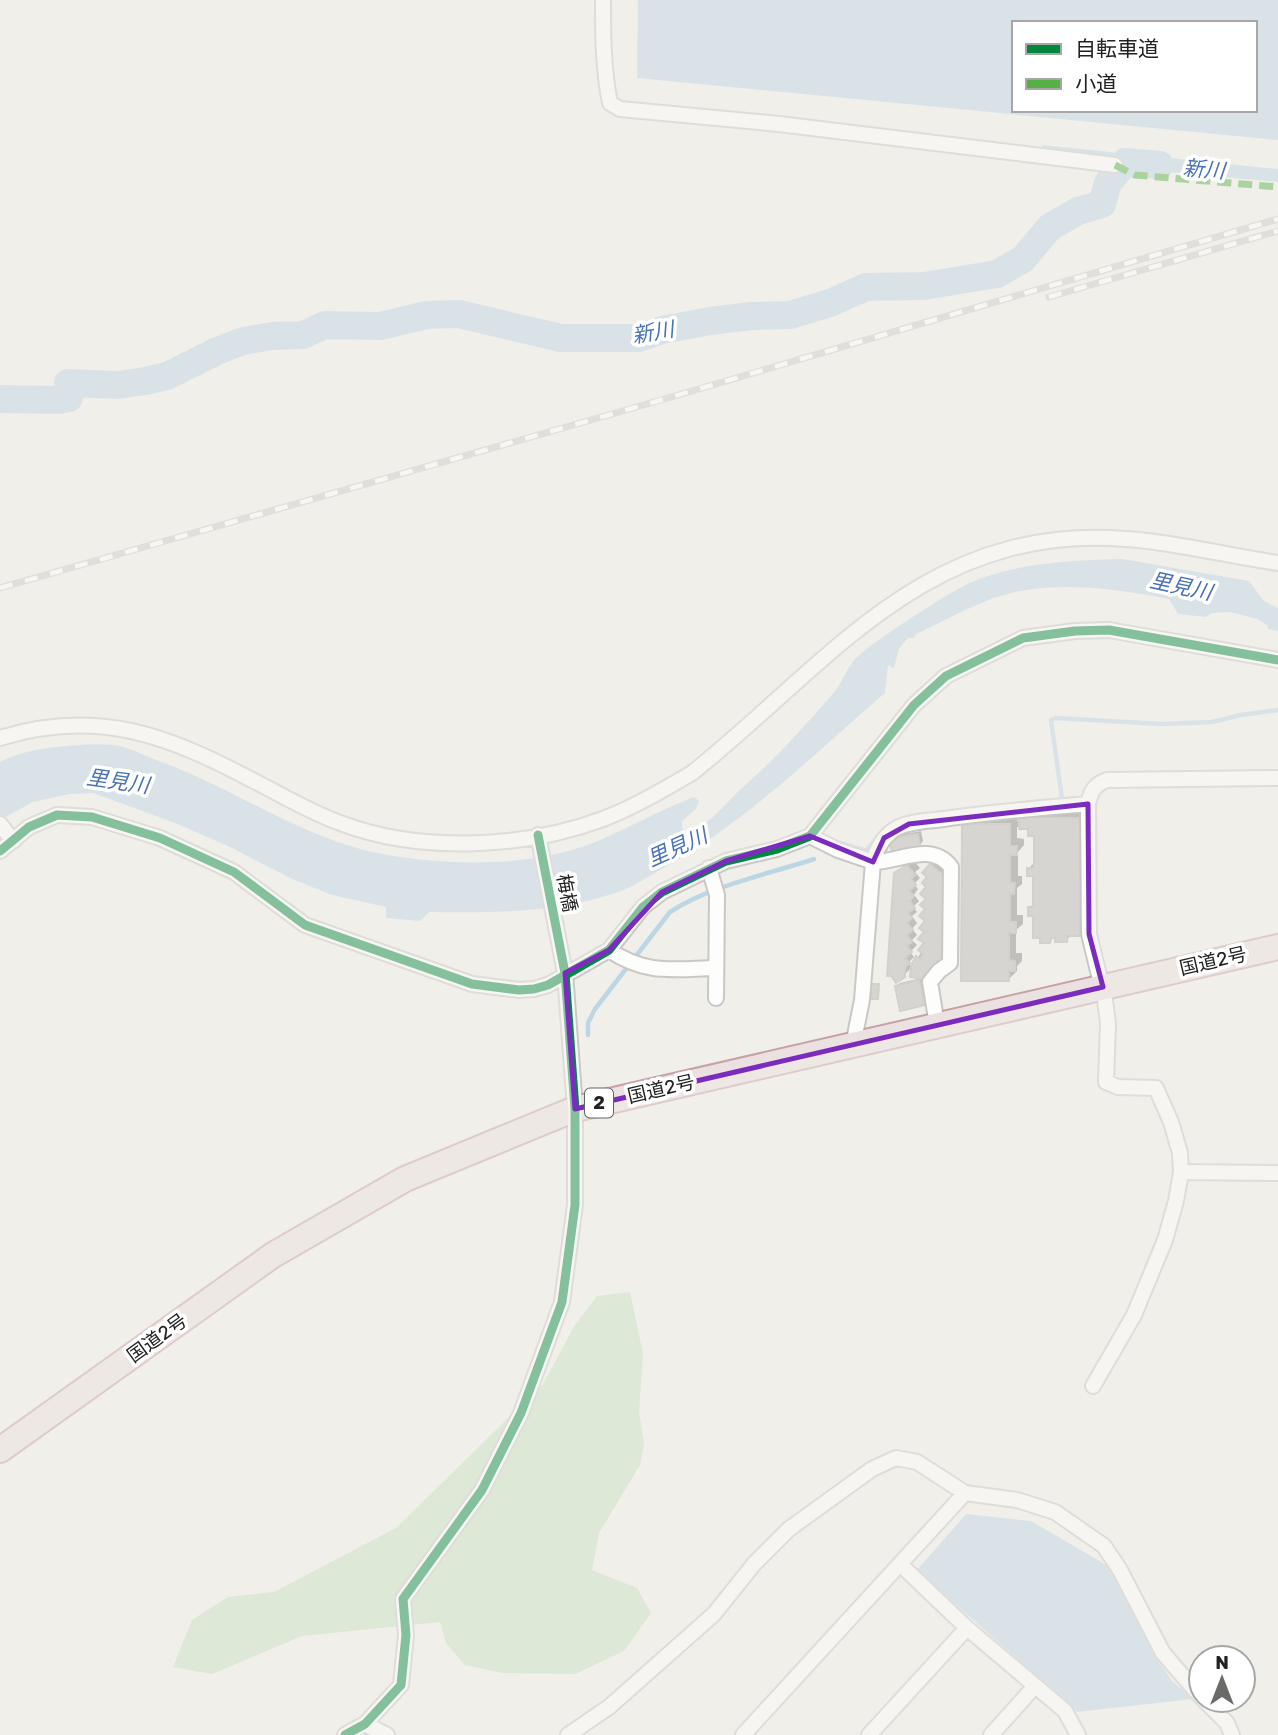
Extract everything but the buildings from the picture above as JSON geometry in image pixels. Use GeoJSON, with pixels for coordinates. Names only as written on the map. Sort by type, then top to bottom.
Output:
{"type":"FeatureCollection","features":[{"type":"Feature","properties":{"kind":"highway","name":"国道2号"},"geometry":{"type":"LineString","coordinates":[[0,1450],[273,1255],[405,1179],[575,1109],[1278,947]]}},
{"type":"Feature","properties":{"kind":"street"},"geometry":{"type":"LineString","coordinates":[[603,0],[602,43],[608,93],[610,103],[620,109],[792,125],[1115,165]]}},
{"type":"Feature","properties":{"kind":"street"},"geometry":{"type":"LineString","coordinates":[[0,738],[51,726],[92,725],[125,729],[160,738],[344,825],[378,834],[444,843],[539,838],[603,819],[658,793],[692,773],[883,608],[931,579],[984,555],[1045,541],[1112,538],[1278,563]]}},
{"type":"Feature","properties":{"kind":"street"},"geometry":{"type":"LineString","coordinates":[[0,851],[6,832],[29,827],[57,816],[92,817],[160,838],[234,872],[305,925],[472,984],[519,990],[534,989],[548,985],[609,950],[643,907],[662,892],[726,861],[777,849],[810,836],[914,705],[946,676],[1023,638],[1075,631],[1109,631],[1278,660]]}},
{"type":"Feature","properties":{"kind":"street"},"geometry":{"type":"LineString","coordinates":[[1093,1386],[1134,1315],[1145,1290],[1165,1240],[1181,1172],[1177,1142],[1156,1087],[1118,1087],[1106,1082],[1108,1024],[1103,987],[1090,934],[1088,804],[1091,792],[1098,783],[1107,780],[1278,778]]}},
{"type":"Feature","properties":{"kind":"street"},"geometry":{"type":"LineString","coordinates":[[853,1045],[862,1000],[873,862],[876,848],[884,838],[896,828],[909,824],[990,812],[1088,804]]}},
{"type":"Feature","properties":{"kind":"street"},"geometry":{"type":"LineString","coordinates":[[810,836],[838,850],[873,862],[934,854],[945,859],[951,867],[950,964],[939,971],[930,982],[937,1025]]}},
{"type":"Feature","properties":{"kind":"street","name":"梅橋"},"geometry":{"type":"LineString","coordinates":[[345,1735],[365,1724],[401,1685],[406,1635],[403,1599],[482,1490],[521,1413],[562,1302],[575,1205],[575,1109],[565,973],[539,838]]}},
{"type":"Feature","properties":{"kind":"street"},"geometry":{"type":"LineString","coordinates":[[709,868],[716,890],[716,998]]}},
{"type":"Feature","properties":{"kind":"street"},"geometry":{"type":"LineString","coordinates":[[609,950],[631,963],[652,969],[715,968]]}},
{"type":"Feature","properties":{"kind":"street"},"geometry":{"type":"LineString","coordinates":[[1181,1172],[1278,1173]]}},
{"type":"Feature","properties":{"kind":"street"},"geometry":{"type":"LineString","coordinates":[[568,1735],[609,1707],[714,1614],[754,1564],[789,1529],[872,1469],[897,1458],[917,1462],[965,1493],[1017,1500],[1055,1512],[1104,1546],[1120,1570],[1163,1653],[1187,1680]]}},
{"type":"Feature","properties":{"kind":"street"},"geometry":{"type":"LineString","coordinates":[[743,1735],[965,1493]]}},
{"type":"Feature","properties":{"kind":"street"},"geometry":{"type":"LineString","coordinates":[[901,1565],[967,1628],[1065,1711],[1078,1735]]}},
{"type":"Feature","properties":{"kind":"street"},"geometry":{"type":"LineString","coordinates":[[869,1735],[967,1628]]}},
{"type":"Feature","properties":{"kind":"street"},"geometry":{"type":"LineString","coordinates":[[991,1735],[1035,1686]]}},
{"type":"Feature","properties":{"kind":"street"},"geometry":{"type":"LineString","coordinates":[[1218,1714],[1227,1723],[1232,1735]]}},
{"type":"Feature","properties":{"kind":"street"},"geometry":{"type":"LineString","coordinates":[[365,1724],[387,1735]]}},
{"type":"Feature","properties":{"kind":"highlighted area"},"geometry":{"type":"Polygon","coordinates":[[[1088,804],[1089,934],[1103,987],[575,1109],[565,973],[609,950],[662,892],[726,861],[810,836],[873,862],[884,838],[909,824],[1088,804]]]}},
{"type":"Feature","properties":{"kind":"green space"},"geometry":{"type":"Polygon","coordinates":[[[630,1292],[643,1354],[639,1412],[644,1443],[640,1465],[599,1533],[592,1570],[637,1588],[651,1613],[624,1651],[575,1674],[503,1673],[465,1665],[446,1643],[440,1622],[302,1636],[212,1674],[173,1667],[192,1620],[228,1597],[274,1592],[396,1528],[543,1384],[575,1325],[597,1296],[630,1292]]]}},
{"type":"Feature","properties":{"kind":"water"},"geometry":{"type":"Polygon","coordinates":[[[638,0],[1278,0],[1278,140],[637,78],[638,0]]]}},
{"type":"Feature","properties":{"kind":"water"},"geometry":{"type":"Polygon","coordinates":[[[1042,145],[1278,169],[1278,182],[1136,169],[1118,159],[1042,151],[1042,145]]]}},
{"type":"Feature","properties":{"kind":"water","name":"里見川"},"geometry":{"type":"Polygon","coordinates":[[[1123,559],[1249,581],[1264,601],[1278,608],[1278,631],[1268,629],[1267,625],[1257,619],[1230,612],[1212,613],[1206,617],[1178,614],[1169,599],[1103,589],[1058,587],[1014,592],[994,598],[916,634],[914,638],[908,638],[899,649],[894,668],[888,665],[885,693],[804,764],[720,832],[640,882],[595,899],[525,910],[429,912],[420,921],[386,918],[386,907],[332,895],[292,879],[175,823],[93,793],[70,794],[33,802],[0,820],[0,762],[42,749],[100,744],[131,750],[188,773],[328,838],[358,848],[413,859],[492,862],[544,857],[593,843],[694,797],[699,801],[696,809],[682,821],[685,832],[710,820],[779,752],[835,691],[855,659],[882,637],[940,599],[970,583],[1023,567],[1056,562],[1123,559]]]}},
{"type":"Feature","properties":{"kind":"water"},"geometry":{"type":"Polygon","coordinates":[[[966,1514],[1031,1521],[1110,1567],[1156,1657],[1172,1681],[1187,1694],[1187,1700],[1077,1712],[917,1570],[966,1514]]]}},
{"type":"Feature","properties":{"kind":"waterway","name":"新川"},"geometry":{"type":"LineString","coordinates":[[0,399],[59,400],[69,398],[68,383],[118,385],[167,376],[243,341],[303,335],[325,325],[380,326],[427,315],[459,314],[561,338],[639,338],[662,330],[710,321],[790,315],[830,303],[866,287],[924,286],[997,274],[1023,259],[1050,227],[1078,211],[1102,204],[1108,183],[1125,162],[1160,165]]}},
{"type":"Feature","properties":{"kind":"waterway"},"geometry":{"type":"LineString","coordinates":[[1057,800],[1062,799],[1051,720],[1056,718],[1161,724],[1212,722],[1278,710]]}},
{"type":"Feature","properties":{"kind":"waterway"},"geometry":{"type":"LineString","coordinates":[[963,810],[1045,801]]}},
{"type":"Feature","properties":{"kind":"waterway"},"geometry":{"type":"LineString","coordinates":[[841,843],[866,851],[884,829]]}},
{"type":"Feature","properties":{"kind":"waterway"},"geometry":{"type":"LineString","coordinates":[[588,1035],[588,1023],[595,1009],[670,912],[721,888],[814,859]]}},
{"type":"Feature","properties":{"kind":"railway"},"geometry":{"type":"LineString","coordinates":[[0,588],[661,400],[1278,219]]}},
{"type":"Feature","properties":{"kind":"railway"},"geometry":{"type":"LineString","coordinates":[[1049,297],[1278,231]]}},
{"type":"Feature","properties":{"kind":"marked path"},"geometry":{"type":"LineString","coordinates":[[1115,165],[1135,175],[1278,187]]}},
{"type":"Feature","properties":{"kind":"cycle path"},"geometry":{"type":"LineString","coordinates":[[0,851],[29,827],[57,815],[92,817],[160,838],[234,872],[305,925],[472,984],[519,990],[534,989],[548,985],[609,950],[643,907],[662,892],[726,861],[777,849],[810,836],[914,705],[946,676],[1023,638],[1075,631],[1109,630],[1278,660]]}},
{"type":"Feature","properties":{"kind":"cycle path"},"geometry":{"type":"LineString","coordinates":[[345,1735],[365,1724],[401,1685],[406,1635],[403,1599],[482,1490],[521,1413],[562,1302],[575,1205],[575,1109],[565,973],[538,835]]}}]}
